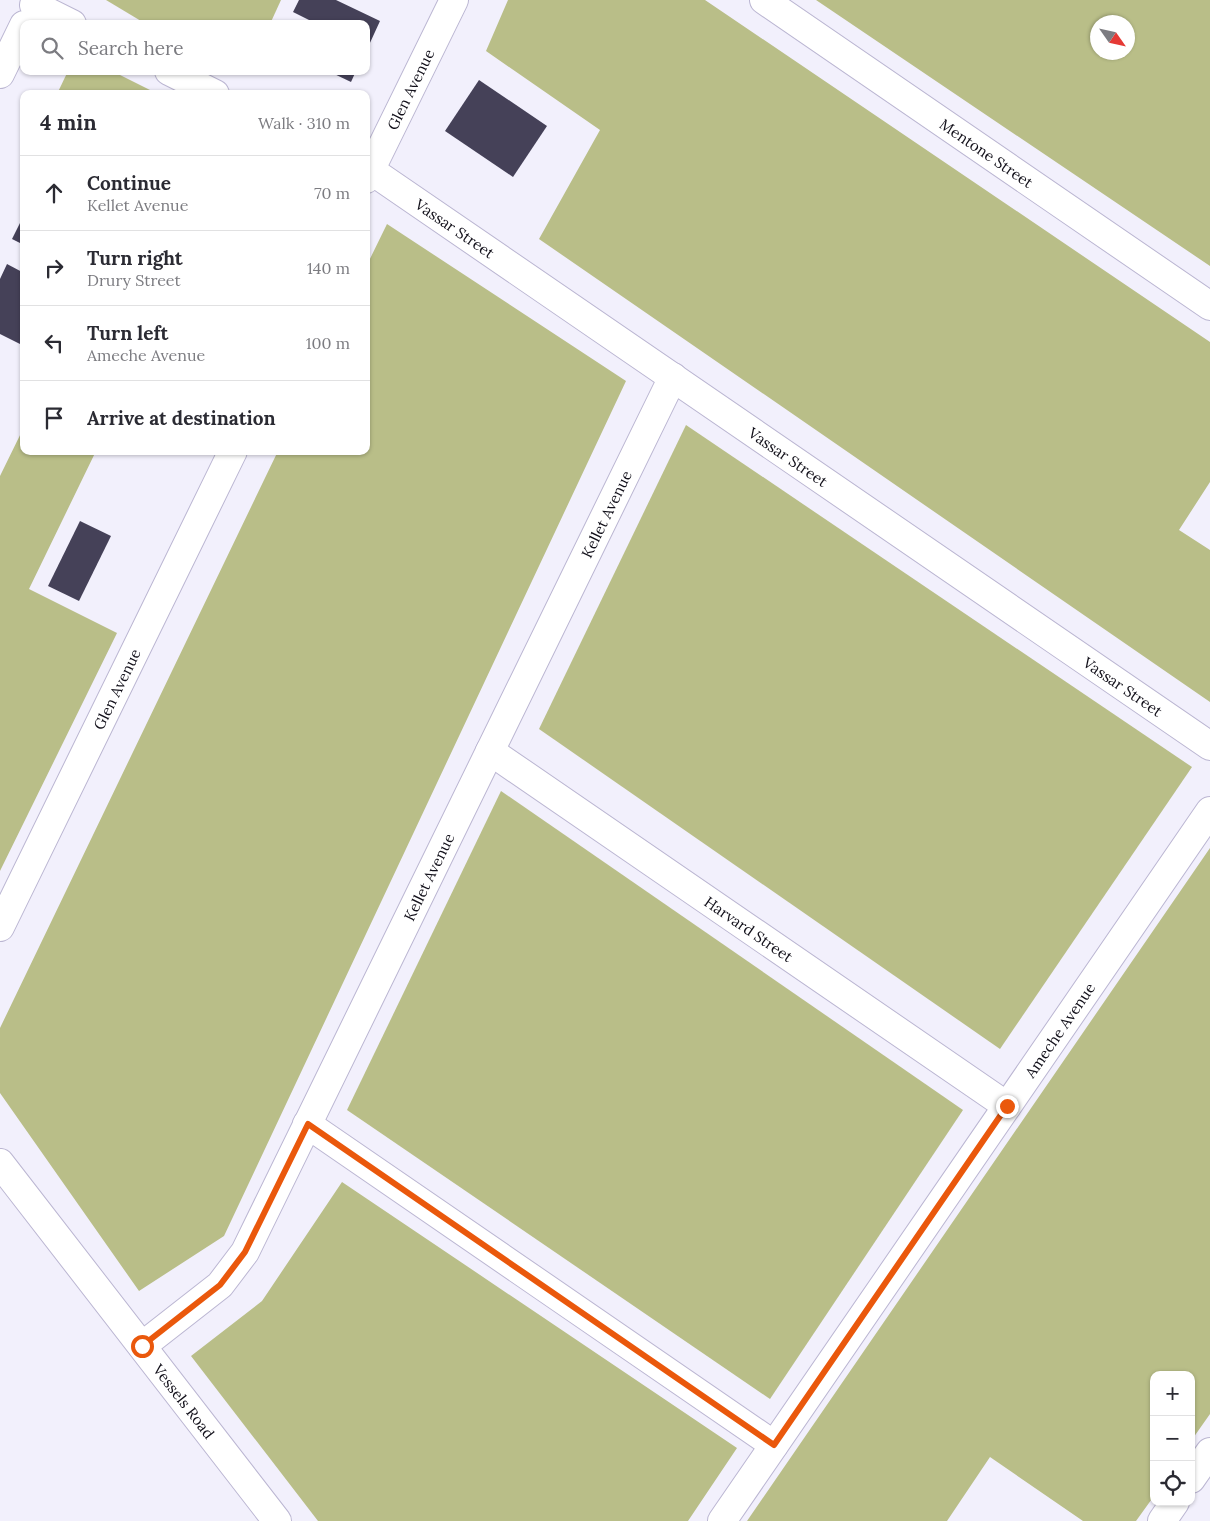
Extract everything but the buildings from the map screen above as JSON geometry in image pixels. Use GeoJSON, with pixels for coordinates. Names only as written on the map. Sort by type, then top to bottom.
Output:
{"type":"FeatureCollection","features":[{"type":"Feature","properties":{"kind":"street","name":"Glen Avenue"},"geometry":{"type":"LineString","coordinates":[[370,168],[454,0]]}},
{"type":"Feature","properties":{"kind":"street","name":"Mentone Street"},"geometry":{"type":"LineString","coordinates":[[764,0],[1210,306]]}},
{"type":"Feature","properties":{"kind":"street"},"geometry":{"type":"LineString","coordinates":[[30,14],[55,20]]}},
{"type":"Feature","properties":{"kind":"street"},"geometry":{"type":"LineString","coordinates":[[0,74],[20,34]]}},
{"type":"Feature","properties":{"kind":"street"},"geometry":{"type":"LineString","coordinates":[[177,75],[208,90]]}},
{"type":"Feature","properties":{"kind":"street","name":"Vassar Street"},"geometry":{"type":"LineString","coordinates":[[370,173],[673,377],[1210,746]]}},
{"type":"Feature","properties":{"kind":"street","name":"Kellet Avenue"},"geometry":{"type":"LineString","coordinates":[[142,1346],[220,1285],[245,1252],[673,377]]}},
{"type":"Feature","properties":{"kind":"street","name":"Glen Avenue"},"geometry":{"type":"LineString","coordinates":[[0,927],[231,455]]}},
{"type":"Feature","properties":{"kind":"street","name":"Harvard Street"},"geometry":{"type":"LineString","coordinates":[[490,751],[1007,1106]]}},
{"type":"Feature","properties":{"kind":"street","name":"Ameche Avenue"},"geometry":{"type":"LineString","coordinates":[[722,1521],[1210,811]]}},
{"type":"Feature","properties":{"kind":"street"},"geometry":{"type":"LineString","coordinates":[[308,1124],[774,1445]]}},
{"type":"Feature","properties":{"kind":"street","name":"Vessels Road"},"geometry":{"type":"LineString","coordinates":[[0,1163],[277,1521]]}},
{"type":"Feature","properties":{"kind":"street"},"geometry":{"type":"LineString","coordinates":[[1195,1473],[1210,1452]]}},
{"type":"Feature","properties":{"kind":"street"},"geometry":{"type":"LineString","coordinates":[[1162,1521],[1172,1506]]}},
{"type":"Feature","properties":{"kind":"green space"},"geometry":{"type":"Polygon","coordinates":[[[106,0],[281,0],[272,20],[139,20],[106,0]]]}},
{"type":"Feature","properties":{"kind":"green space"},"geometry":{"type":"Polygon","coordinates":[[[508,0],[705,0],[1210,342],[1210,482],[1179,530],[1210,550],[1210,702],[539,239],[600,130],[486,51],[508,0]]]}},
{"type":"Feature","properties":{"kind":"green space"},"geometry":{"type":"Polygon","coordinates":[[[816,0],[1210,0],[1210,266],[816,0]]]}},
{"type":"Feature","properties":{"kind":"green space"},"geometry":{"type":"Polygon","coordinates":[[[66,75],[120,75],[150,90],[59,90],[66,75]]]}},
{"type":"Feature","properties":{"kind":"green space"},"geometry":{"type":"Polygon","coordinates":[[[387,224],[626,381],[224,1236],[139,1291],[0,1093],[0,1028],[276,455],[370,455],[370,259],[387,224]]]}},
{"type":"Feature","properties":{"kind":"green space"},"geometry":{"type":"Polygon","coordinates":[[[686,425],[1192,767],[1000,1049],[539,729],[686,425]]]}},
{"type":"Feature","properties":{"kind":"green space"},"geometry":{"type":"Polygon","coordinates":[[[20,435],[20,455],[94,455],[29,589],[117,633],[0,871],[0,476],[20,435]]]}},
{"type":"Feature","properties":{"kind":"green space"},"geometry":{"type":"Polygon","coordinates":[[[501,791],[963,1110],[770,1399],[347,1110],[501,791]]]}},
{"type":"Feature","properties":{"kind":"green space"},"geometry":{"type":"Polygon","coordinates":[[[1210,848],[1210,1414],[1195,1435],[1195,1371],[1150,1371],[1150,1502],[1136,1521],[1083,1521],[990,1457],[947,1521],[747,1521],[1210,848]]]}},
{"type":"Feature","properties":{"kind":"green space"},"geometry":{"type":"Polygon","coordinates":[[[342,1182],[737,1448],[688,1521],[318,1521],[191,1356],[262,1301],[342,1182]]]}},
{"type":"Feature","properties":{"kind":"route"},"geometry":{"type":"LineString","coordinates":[[142,1346],[220,1285],[245,1252],[308,1124],[774,1445],[1007,1106]]}}]}
